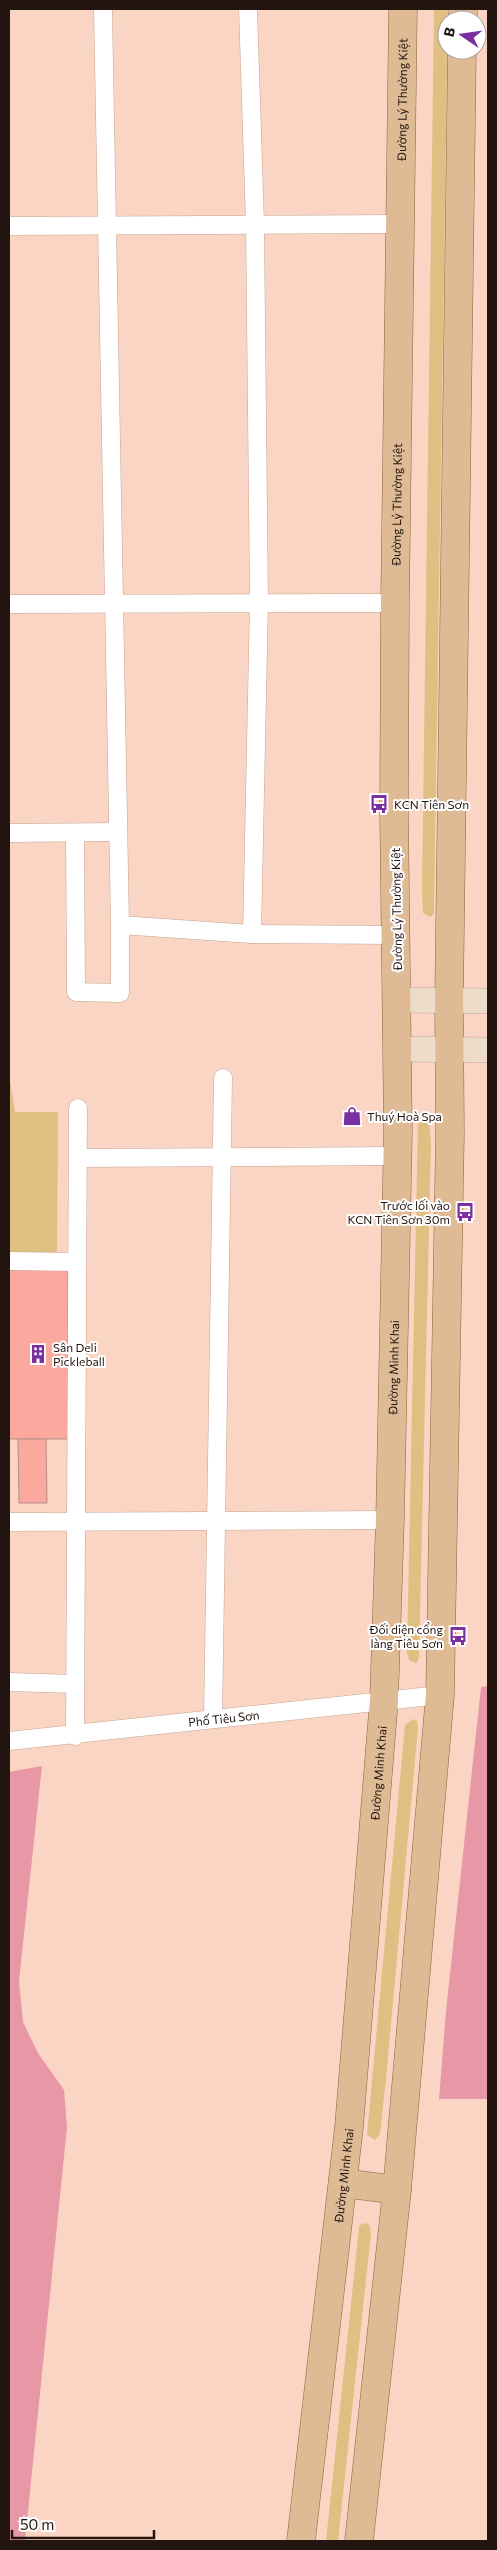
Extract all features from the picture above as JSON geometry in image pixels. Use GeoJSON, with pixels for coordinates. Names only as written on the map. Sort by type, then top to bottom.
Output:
{"type":"FeatureCollection","features":[{"type":"Feature","properties":{"kind":"main road","name":"Đường Lý Thường Kiệt"},"geometry":{"type":"LineString","coordinates":[[397,1000],[395,603],[403,9]]}},
{"type":"Feature","properties":{"kind":"main road"},"geometry":{"type":"LineString","coordinates":[[359,2541],[397,2190],[440,1695],[462,60]]}},
{"type":"Feature","properties":{"kind":"main road"},"geometry":{"type":"LineString","coordinates":[[397,1000],[488,1001]]}},
{"type":"Feature","properties":{"kind":"main road","name":"Đường Minh Khai"},"geometry":{"type":"LineString","coordinates":[[301,2541],[343,2183],[384,1700],[390,1520],[397,1156],[397,1000]]}},
{"type":"Feature","properties":{"kind":"main road"},"geometry":{"type":"LineString","coordinates":[[397,1049],[488,1050]]}},
{"type":"Feature","properties":{"kind":"main road"},"geometry":{"type":"LineString","coordinates":[[343,2183],[397,2190]]}},
{"type":"Feature","properties":{"kind":"street"},"geometry":{"type":"LineString","coordinates":[[75,833],[76,992],[120,993],[103,9]]}},
{"type":"Feature","properties":{"kind":"street"},"geometry":{"type":"LineString","coordinates":[[248,9],[255,224],[259,602],[252,934]]}},
{"type":"Feature","properties":{"kind":"street"},"geometry":{"type":"LineString","coordinates":[[9,226],[399,224]]}},
{"type":"Feature","properties":{"kind":"street"},"geometry":{"type":"LineString","coordinates":[[9,604],[395,603]]}},
{"type":"Feature","properties":{"kind":"street"},"geometry":{"type":"LineString","coordinates":[[9,833],[118,832]]}},
{"type":"Feature","properties":{"kind":"street"},"geometry":{"type":"LineString","coordinates":[[120,924],[252,934],[396,935]]}},
{"type":"Feature","properties":{"kind":"street"},"geometry":{"type":"LineString","coordinates":[[213,1719],[223,1078]]}},
{"type":"Feature","properties":{"kind":"street"},"geometry":{"type":"LineString","coordinates":[[75,1736],[78,1108]]}},
{"type":"Feature","properties":{"kind":"street"},"geometry":{"type":"LineString","coordinates":[[78,1158],[397,1156]]}},
{"type":"Feature","properties":{"kind":"street"},"geometry":{"type":"LineString","coordinates":[[9,1261],[77,1262]]}},
{"type":"Feature","properties":{"kind":"street"},"geometry":{"type":"LineString","coordinates":[[9,1522],[390,1520]]}},
{"type":"Feature","properties":{"kind":"street"},"geometry":{"type":"LineString","coordinates":[[9,1682],[74,1684]]}},
{"type":"Feature","properties":{"kind":"street","name":"Phố Tiêu Sơn"},"geometry":{"type":"LineString","coordinates":[[9,1741],[75,1736],[440,1695]]}},
{"type":"Feature","properties":{"kind":"shaded area"},"geometry":{"type":"Polygon","coordinates":[[[434,9],[448,9],[437,10],[437,60],[447,60],[434,914],[430,917],[423,913],[434,9]]]}},
{"type":"Feature","properties":{"kind":"shaded area"},"geometry":{"type":"Polygon","coordinates":[[[9,1074],[15,1112],[58,1112],[57,1251],[50,1255],[9,1254],[9,1074]]]}},
{"type":"Feature","properties":{"kind":"shaded area"},"geometry":{"type":"Polygon","coordinates":[[[422,1114],[429,1117],[431,1143],[419,1657],[417,1663],[409,1660],[407,1652],[418,1121],[422,1114]]]}},
{"type":"Feature","properties":{"kind":"shaded area"},"geometry":{"type":"Polygon","coordinates":[[[488,1686],[488,2099],[439,2099],[446,2011],[481,1687],[488,1686]]]}},
{"type":"Feature","properties":{"kind":"shaded area"},"geometry":{"type":"Polygon","coordinates":[[[413,1719],[417,1721],[418,1728],[386,2079],[380,2134],[375,2140],[367,2135],[405,1725],[413,1719]]]}},
{"type":"Feature","properties":{"kind":"shaded area"},"geometry":{"type":"Polygon","coordinates":[[[42,1766],[19,1981],[23,2022],[38,2053],[64,2090],[67,2127],[25,2541],[9,2541],[9,1772],[42,1766]]]}},
{"type":"Feature","properties":{"kind":"shaded area"},"geometry":{"type":"Polygon","coordinates":[[[366,2223],[370,2226],[371,2233],[338,2541],[326,2541],[359,2228],[360,2225],[366,2223]]]}},
{"type":"Feature","properties":{"kind":"building","name":"Sân Deli Pickleball"},"geometry":{"type":"Polygon","coordinates":[[[9,1270],[68,1270],[68,1439],[9,1439],[9,1270]]]}},
{"type":"Feature","properties":{"kind":"building"},"geometry":{"type":"Polygon","coordinates":[[[18,1439],[46,1439],[47,1503],[19,1503],[18,1439]]]}},
{"type":"Feature","properties":{"kind":"place","name":"KCN Tiên Sơn"},"geometry":{"type":"Point","coordinates":[379,804]}},
{"type":"Feature","properties":{"kind":"place","name":"Thuý Hoà Spa"},"geometry":{"type":"Point","coordinates":[352,1116]}},
{"type":"Feature","properties":{"kind":"place","name":"Trước lối vào KCN Tiên Sơn 30m"},"geometry":{"type":"Point","coordinates":[465,1212]}},
{"type":"Feature","properties":{"kind":"place","name":"Sân Deli Pickleball"},"geometry":{"type":"Point","coordinates":[38,1354]}},
{"type":"Feature","properties":{"kind":"place","name":"Đối diện cổng làng Tiêu Sơn"},"geometry":{"type":"Point","coordinates":[458,1636]}}]}
